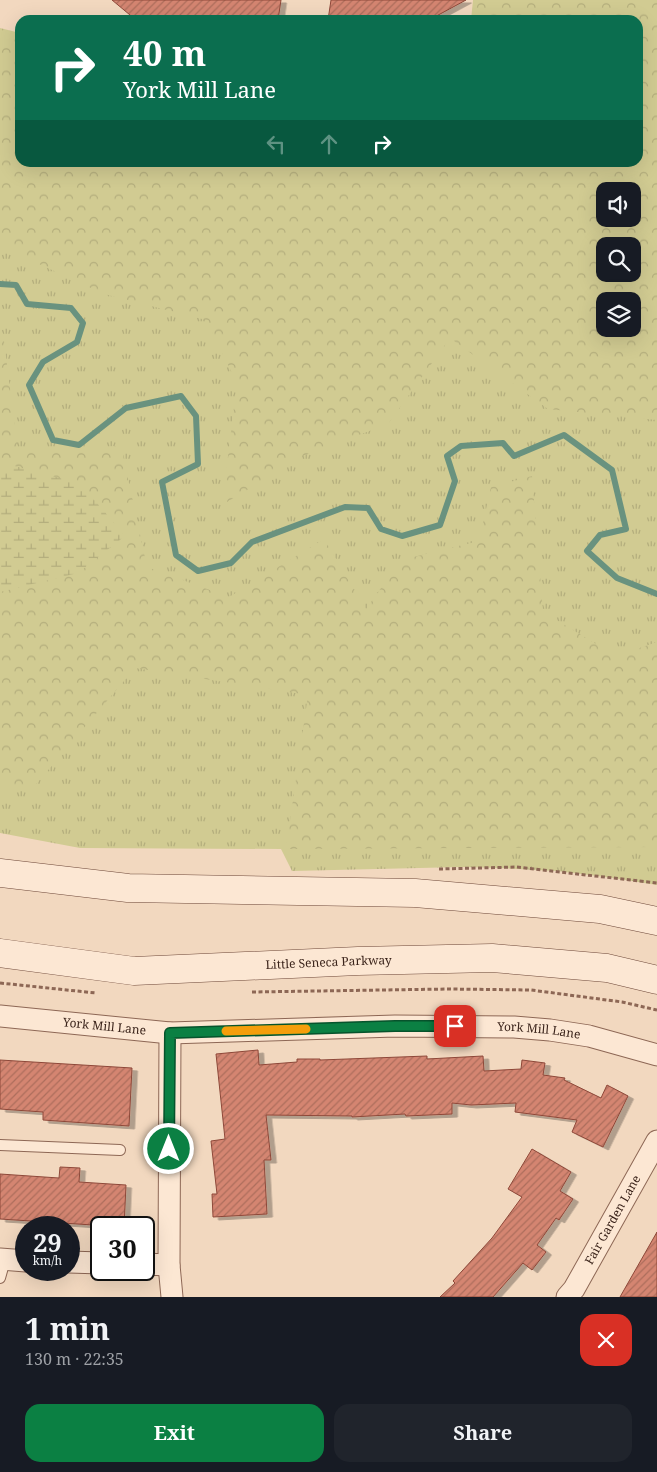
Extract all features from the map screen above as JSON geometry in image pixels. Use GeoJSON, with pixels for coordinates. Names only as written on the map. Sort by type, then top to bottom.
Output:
{"type":"FeatureCollection","features":[{"type":"Feature","properties":{"kind":"street"},"geometry":{"type":"LineString","coordinates":[[0,873],[128,888],[415,893],[600,909],[657,921]]}},
{"type":"Feature","properties":{"kind":"street","name":"Little Seneca Parkway"},"geometry":{"type":"LineString","coordinates":[[0,953],[134,971],[358,961],[492,958],[607,968],[657,980]]}},
{"type":"Feature","properties":{"kind":"street","name":"York Mill Lane"},"geometry":{"type":"LineString","coordinates":[[0,1016],[170,1033],[395,1026],[514,1027],[589,1036],[657,1055]]}},
{"type":"Feature","properties":{"kind":"street"},"geometry":{"type":"LineString","coordinates":[[170,1033],[168,1265],[172,1297]]}},
{"type":"Feature","properties":{"kind":"street","name":"Fair Garden Lane"},"geometry":{"type":"LineString","coordinates":[[568,1297],[607,1232],[657,1141]]}},
{"type":"Feature","properties":{"kind":"street"},"geometry":{"type":"LineString","coordinates":[[2,1266],[15,1263]]}},
{"type":"Feature","properties":{"kind":"street"},"geometry":{"type":"LineString","coordinates":[[155,1264],[168,1265]]}},
{"type":"Feature","properties":{"kind":"lane"},"geometry":{"type":"LineString","coordinates":[[0,1145],[120,1150]]}},
{"type":"Feature","properties":{"kind":"path"},"geometry":{"type":"LineString","coordinates":[[0,983],[99,993]]}},
{"type":"Feature","properties":{"kind":"path"},"geometry":{"type":"LineString","coordinates":[[252,992],[449,989],[531,990],[622,1002],[657,1010]]}},
{"type":"Feature","properties":{"kind":"green space"},"geometry":{"type":"Polygon","coordinates":[[[473,0],[657,0],[657,885],[557,871],[500,868],[462,867],[292,871],[281,849],[80,848],[0,833],[0,32],[15,130],[15,167],[643,167],[643,15],[472,15],[473,0]]]}},
{"type":"Feature","properties":{"kind":"green space"},"geometry":{"type":"Polygon","coordinates":[[[475,0],[657,0],[657,420],[548,409],[450,338],[388,424],[303,456],[222,505],[237,383],[206,320],[104,294],[0,246],[0,28],[15,32],[15,167],[643,167],[643,15],[476,15],[475,0]]]}},
{"type":"Feature","properties":{"kind":"green space"},"geometry":{"type":"Polygon","coordinates":[[[0,332],[3,333],[18,452],[121,446],[147,567],[229,597],[324,539],[366,609],[401,560],[479,541],[491,487],[532,476],[543,612],[616,656],[657,642],[657,847],[286,849],[308,695],[135,668],[32,789],[0,790],[0,332]]]}},
{"type":"Feature","properties":{"kind":"green space"},"geometry":{"type":"Polygon","coordinates":[[[0,462],[81,484],[125,536],[78,573],[0,592],[0,462]]]}},
{"type":"Feature","properties":{"kind":"building"},"geometry":{"type":"Polygon","coordinates":[[[112,0],[281,0],[279,15],[130,15],[112,0]]]}},
{"type":"Feature","properties":{"kind":"building"},"geometry":{"type":"Polygon","coordinates":[[[331,0],[466,0],[438,15],[329,15],[331,0]]]}},
{"type":"Feature","properties":{"kind":"building"},"geometry":{"type":"Polygon","coordinates":[[[258,1050],[259,1065],[297,1062],[297,1059],[320,1060],[427,1056],[427,1059],[483,1056],[484,1071],[521,1069],[522,1060],[545,1063],[543,1075],[565,1078],[564,1080],[601,1098],[607,1085],[628,1096],[603,1147],[572,1132],[577,1120],[515,1112],[516,1103],[471,1105],[452,1103],[452,1114],[352,1117],[266,1115],[271,1160],[264,1160],[267,1214],[213,1217],[212,1194],[217,1194],[211,1141],[225,1139],[216,1054],[258,1050]]]}},
{"type":"Feature","properties":{"kind":"building"},"geometry":{"type":"Polygon","coordinates":[[[0,1060],[132,1068],[129,1126],[43,1120],[43,1112],[0,1109],[0,1060]]]}},
{"type":"Feature","properties":{"kind":"building"},"geometry":{"type":"Polygon","coordinates":[[[532,1149],[571,1172],[560,1191],[573,1199],[559,1220],[556,1218],[537,1245],[546,1252],[532,1270],[523,1263],[493,1297],[440,1297],[455,1283],[453,1281],[492,1238],[522,1197],[508,1189],[532,1149]]]}},
{"type":"Feature","properties":{"kind":"building"},"geometry":{"type":"Polygon","coordinates":[[[60,1167],[80,1168],[79,1182],[126,1185],[125,1216],[90,1216],[90,1225],[80,1224],[80,1216],[15,1216],[15,1220],[0,1219],[0,1174],[59,1178],[60,1167]]]}},
{"type":"Feature","properties":{"kind":"building"},"geometry":{"type":"Polygon","coordinates":[[[657,1232],[657,1297],[620,1297],[657,1232]]]}},
{"type":"Feature","properties":{"kind":"waterway"},"geometry":{"type":"LineString","coordinates":[[0,284],[16,285],[27,304],[71,308],[83,323],[77,342],[43,362],[29,385],[53,440],[79,445],[126,408],[181,396],[196,416],[198,464],[162,482],[176,555],[198,571],[231,563],[252,542],[345,507],[368,508],[381,529],[402,536],[440,525],[455,481],[447,456],[461,446],[503,443],[514,456],[564,435],[612,470],[626,529],[600,535],[587,551],[617,578],[657,594]]}},
{"type":"Feature","properties":{"kind":"slow traffic"},"geometry":{"type":"LineString","coordinates":[[226,1031],[306,1029]]}},
{"type":"Feature","properties":{"kind":"route"},"geometry":{"type":"LineString","coordinates":[[169,1149],[170,1033],[455,1026]]}}]}
